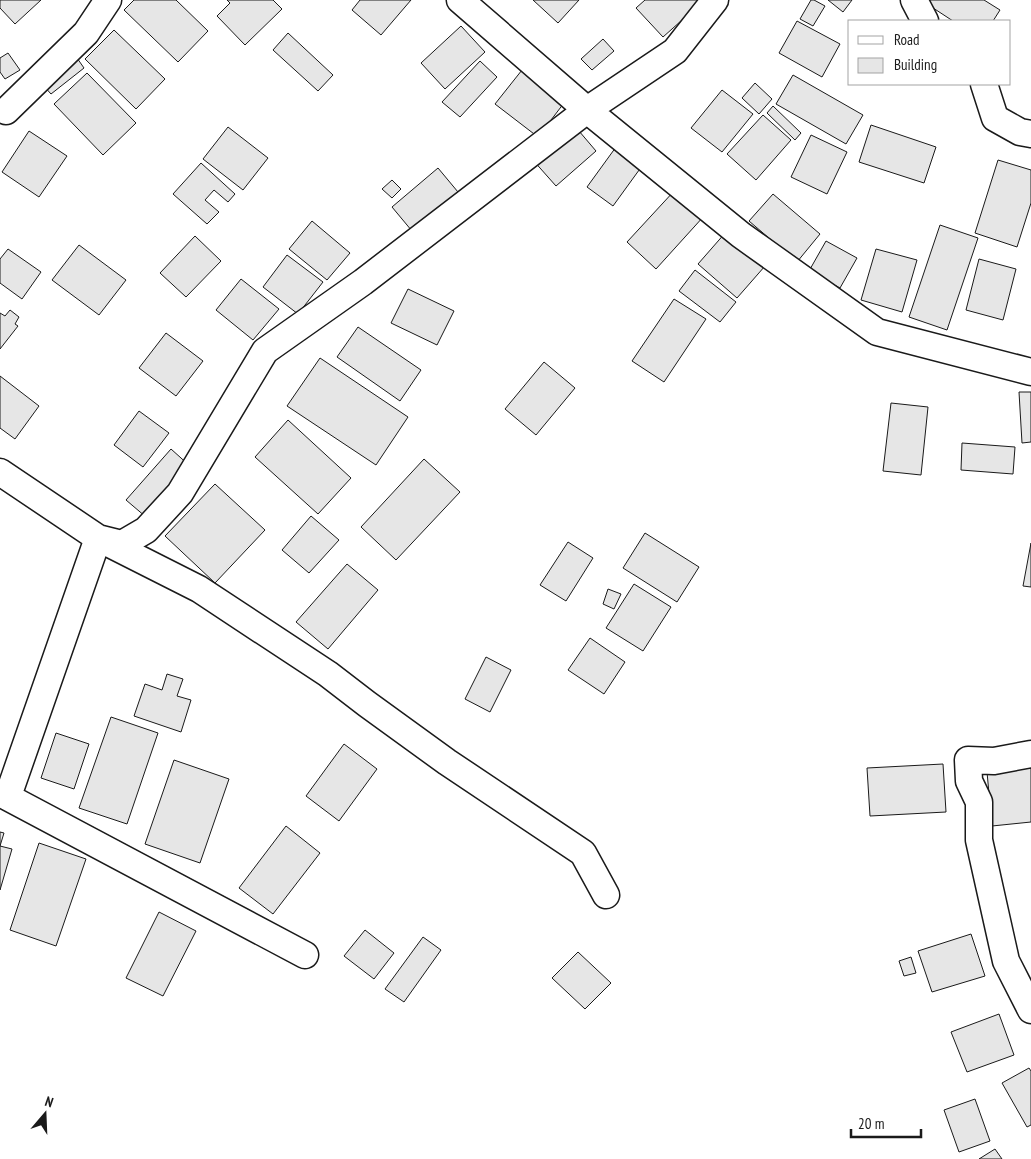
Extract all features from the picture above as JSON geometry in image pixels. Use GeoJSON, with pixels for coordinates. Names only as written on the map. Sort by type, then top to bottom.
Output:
{"type":"FeatureCollection","features":[{"type":"Feature","properties":{"kind":"street"},"geometry":{"type":"LineString","coordinates":[[6,111],[86,33],[108,0]]}},
{"type":"Feature","properties":{"kind":"street"},"geometry":{"type":"LineString","coordinates":[[460,0],[587,110],[740,235],[877,332],[1031,372]]}},
{"type":"Feature","properties":{"kind":"street"},"geometry":{"type":"LineString","coordinates":[[98,538],[122,544],[146,530],[180,493],[265,351],[364,282],[587,110],[675,51],[715,0]]}},
{"type":"Feature","properties":{"kind":"street"},"geometry":{"type":"LineString","coordinates":[[914,0],[924,20]]}},
{"type":"Feature","properties":{"kind":"street"},"geometry":{"type":"LineString","coordinates":[[984,85],[995,118],[1020,132],[1031,134]]}},
{"type":"Feature","properties":{"kind":"street"},"geometry":{"type":"LineString","coordinates":[[0,472],[98,538],[199,589],[328,674],[447,762],[583,852],[606,895]]}},
{"type":"Feature","properties":{"kind":"street"},"geometry":{"type":"LineString","coordinates":[[98,538],[4,795],[305,955]]}},
{"type":"Feature","properties":{"kind":"street"},"geometry":{"type":"LineString","coordinates":[[1031,754],[994,761],[968,760],[969,782],[979,802],[979,840],[1006,961],[1031,1010]]}},
{"type":"Feature","properties":{"kind":"building"},"geometry":{"type":"Polygon","coordinates":[[[0,0],[41,0],[15,24],[0,8],[0,0]]]}},
{"type":"Feature","properties":{"kind":"building"},"geometry":{"type":"Polygon","coordinates":[[[134,0],[176,0],[208,31],[178,62],[124,10],[134,0]]]}},
{"type":"Feature","properties":{"kind":"building"},"geometry":{"type":"Polygon","coordinates":[[[227,0],[273,0],[282,9],[245,45],[217,16],[230,3],[227,0]]]}},
{"type":"Feature","properties":{"kind":"building"},"geometry":{"type":"Polygon","coordinates":[[[360,0],[411,0],[381,35],[352,10],[360,0]]]}},
{"type":"Feature","properties":{"kind":"building"},"geometry":{"type":"Polygon","coordinates":[[[533,0],[579,0],[558,23],[533,0]]]}},
{"type":"Feature","properties":{"kind":"building"},"geometry":{"type":"Polygon","coordinates":[[[645,0],[697,0],[700,4],[663,37],[636,8],[645,0]]]}},
{"type":"Feature","properties":{"kind":"building"},"geometry":{"type":"Polygon","coordinates":[[[811,0],[825,6],[813,26],[800,19],[811,0]]]}},
{"type":"Feature","properties":{"kind":"building"},"geometry":{"type":"Polygon","coordinates":[[[828,0],[852,0],[843,12],[828,0]]]}},
{"type":"Feature","properties":{"kind":"building"},"geometry":{"type":"Polygon","coordinates":[[[930,0],[984,0],[1000,10],[994,20],[951,20],[927,4],[930,0]]]}},
{"type":"Feature","properties":{"kind":"building"},"geometry":{"type":"Polygon","coordinates":[[[797,21],[840,44],[822,77],[779,53],[797,21]]]}},
{"type":"Feature","properties":{"kind":"building"},"geometry":{"type":"Polygon","coordinates":[[[461,26],[485,52],[445,89],[421,63],[461,26]]]}},
{"type":"Feature","properties":{"kind":"building"},"geometry":{"type":"Polygon","coordinates":[[[114,30],[165,79],[136,109],[85,59],[114,30]]]}},
{"type":"Feature","properties":{"kind":"building"},"geometry":{"type":"Polygon","coordinates":[[[288,33],[333,75],[318,91],[273,50],[288,33]]]}},
{"type":"Feature","properties":{"kind":"building"},"geometry":{"type":"Polygon","coordinates":[[[603,39],[614,51],[592,70],[581,59],[603,39]]]}},
{"type":"Feature","properties":{"kind":"building"},"geometry":{"type":"Polygon","coordinates":[[[8,53],[20,70],[5,79],[0,72],[0,58],[8,53]]]}},
{"type":"Feature","properties":{"kind":"building"},"geometry":{"type":"Polygon","coordinates":[[[77,58],[84,68],[51,94],[43,85],[77,58]]]}},
{"type":"Feature","properties":{"kind":"building"},"geometry":{"type":"Polygon","coordinates":[[[480,61],[497,77],[460,117],[442,102],[480,61]]]}},
{"type":"Feature","properties":{"kind":"building"},"geometry":{"type":"Polygon","coordinates":[[[522,70],[564,103],[538,137],[495,104],[522,70]]]}},
{"type":"Feature","properties":{"kind":"building"},"geometry":{"type":"Polygon","coordinates":[[[87,73],[136,123],[103,155],[54,104],[87,73]]]}},
{"type":"Feature","properties":{"kind":"building"},"geometry":{"type":"Polygon","coordinates":[[[793,75],[863,115],[846,144],[776,104],[793,75]]]}},
{"type":"Feature","properties":{"kind":"building"},"geometry":{"type":"Polygon","coordinates":[[[755,83],[772,99],[759,114],[742,98],[755,83]]]}},
{"type":"Feature","properties":{"kind":"building"},"geometry":{"type":"Polygon","coordinates":[[[722,90],[753,114],[722,152],[691,128],[722,90]]]}},
{"type":"Feature","properties":{"kind":"building"},"geometry":{"type":"Polygon","coordinates":[[[773,106],[801,133],[795,140],[767,113],[773,106]]]}},
{"type":"Feature","properties":{"kind":"building"},"geometry":{"type":"Polygon","coordinates":[[[763,115],[791,140],[756,180],[727,154],[763,115]]]}},
{"type":"Feature","properties":{"kind":"building"},"geometry":{"type":"Polygon","coordinates":[[[573,124],[596,151],[556,186],[532,159],[573,124]]]}},
{"type":"Feature","properties":{"kind":"building"},"geometry":{"type":"Polygon","coordinates":[[[871,125],[936,147],[924,183],[859,162],[871,125]]]}},
{"type":"Feature","properties":{"kind":"building"},"geometry":{"type":"Polygon","coordinates":[[[228,127],[268,158],[243,190],[203,159],[228,127]]]}},
{"type":"Feature","properties":{"kind":"building"},"geometry":{"type":"Polygon","coordinates":[[[29,131],[67,156],[39,197],[2,172],[29,131]]]}},
{"type":"Feature","properties":{"kind":"building"},"geometry":{"type":"Polygon","coordinates":[[[811,135],[847,152],[827,194],[791,177],[811,135]]]}},
{"type":"Feature","properties":{"kind":"building"},"geometry":{"type":"Polygon","coordinates":[[[616,147],[642,166],[613,206],[587,187],[616,147]]]}},
{"type":"Feature","properties":{"kind":"building"},"geometry":{"type":"Polygon","coordinates":[[[998,160],[1031,170],[1031,203],[1017,247],[975,233],[998,160]]]}},
{"type":"Feature","properties":{"kind":"building"},"geometry":{"type":"Polygon","coordinates":[[[201,163],[235,194],[228,202],[214,190],[205,200],[219,212],[207,224],[173,194],[201,163]]]}},
{"type":"Feature","properties":{"kind":"building"},"geometry":{"type":"Polygon","coordinates":[[[438,168],[463,198],[417,237],[392,207],[438,168]]]}},
{"type":"Feature","properties":{"kind":"building"},"geometry":{"type":"Polygon","coordinates":[[[392,180],[401,189],[392,198],[382,189],[392,180]]]}},
{"type":"Feature","properties":{"kind":"building"},"geometry":{"type":"Polygon","coordinates":[[[675,190],[704,216],[656,269],[627,242],[675,190]]]}},
{"type":"Feature","properties":{"kind":"building"},"geometry":{"type":"Polygon","coordinates":[[[773,194],[820,234],[797,262],[749,221],[773,194]]]}},
{"type":"Feature","properties":{"kind":"building"},"geometry":{"type":"Polygon","coordinates":[[[312,221],[350,253],[327,280],[289,249],[312,221]]]}},
{"type":"Feature","properties":{"kind":"building"},"geometry":{"type":"Polygon","coordinates":[[[940,225],[978,238],[947,330],[909,317],[940,225]]]}},
{"type":"Feature","properties":{"kind":"building"},"geometry":{"type":"Polygon","coordinates":[[[726,232],[765,266],[737,298],[698,264],[726,232]]]}},
{"type":"Feature","properties":{"kind":"building"},"geometry":{"type":"Polygon","coordinates":[[[195,236],[221,261],[186,297],[160,273],[195,236]]]}},
{"type":"Feature","properties":{"kind":"building"},"geometry":{"type":"Polygon","coordinates":[[[826,241],[857,258],[840,288],[809,271],[826,241]]]}},
{"type":"Feature","properties":{"kind":"building"},"geometry":{"type":"Polygon","coordinates":[[[79,245],[126,280],[99,315],[52,280],[79,245]]]}},
{"type":"Feature","properties":{"kind":"building"},"geometry":{"type":"Polygon","coordinates":[[[8,249],[41,272],[22,299],[0,283],[0,259],[8,249]]]}},
{"type":"Feature","properties":{"kind":"building"},"geometry":{"type":"Polygon","coordinates":[[[876,249],[917,260],[902,312],[861,300],[876,249]]]}},
{"type":"Feature","properties":{"kind":"building"},"geometry":{"type":"Polygon","coordinates":[[[287,255],[323,282],[298,314],[263,287],[287,255]]]}},
{"type":"Feature","properties":{"kind":"building"},"geometry":{"type":"Polygon","coordinates":[[[979,259],[1016,269],[1003,320],[966,310],[979,259]]]}},
{"type":"Feature","properties":{"kind":"building"},"geometry":{"type":"Polygon","coordinates":[[[695,270],[736,302],[720,322],[679,291],[695,270]]]}},
{"type":"Feature","properties":{"kind":"building"},"geometry":{"type":"Polygon","coordinates":[[[241,279],[279,309],[253,340],[216,310],[241,279]]]}},
{"type":"Feature","properties":{"kind":"building"},"geometry":{"type":"Polygon","coordinates":[[[408,289],[454,311],[437,345],[391,323],[408,289]]]}},
{"type":"Feature","properties":{"kind":"building"},"geometry":{"type":"Polygon","coordinates":[[[674,299],[706,319],[664,382],[632,361],[674,299]]]}},
{"type":"Feature","properties":{"kind":"building"},"geometry":{"type":"Polygon","coordinates":[[[10,310],[19,317],[15,324],[18,326],[0,349],[0,313],[5,316],[10,310]]]}},
{"type":"Feature","properties":{"kind":"building"},"geometry":{"type":"Polygon","coordinates":[[[358,327],[421,370],[400,401],[337,357],[358,327]]]}},
{"type":"Feature","properties":{"kind":"building"},"geometry":{"type":"Polygon","coordinates":[[[166,333],[203,361],[176,396],[139,368],[166,333]]]}},
{"type":"Feature","properties":{"kind":"building"},"geometry":{"type":"Polygon","coordinates":[[[320,358],[408,417],[376,465],[287,406],[320,358]]]}},
{"type":"Feature","properties":{"kind":"building"},"geometry":{"type":"Polygon","coordinates":[[[544,362],[575,388],[536,435],[505,409],[544,362]]]}},
{"type":"Feature","properties":{"kind":"building"},"geometry":{"type":"Polygon","coordinates":[[[0,376],[39,406],[15,439],[0,428],[0,376]]]}},
{"type":"Feature","properties":{"kind":"building"},"geometry":{"type":"Polygon","coordinates":[[[1019,392],[1031,392],[1031,442],[1022,443],[1019,392]]]}},
{"type":"Feature","properties":{"kind":"building"},"geometry":{"type":"Polygon","coordinates":[[[891,403],[928,407],[921,475],[883,471],[891,403]]]}},
{"type":"Feature","properties":{"kind":"building"},"geometry":{"type":"Polygon","coordinates":[[[139,411],[169,433],[143,467],[114,445],[139,411]]]}},
{"type":"Feature","properties":{"kind":"building"},"geometry":{"type":"Polygon","coordinates":[[[288,420],[351,478],[318,514],[255,457],[288,420]]]}},
{"type":"Feature","properties":{"kind":"building"},"geometry":{"type":"Polygon","coordinates":[[[962,443],[1015,447],[1013,474],[961,470],[962,443]]]}},
{"type":"Feature","properties":{"kind":"building"},"geometry":{"type":"Polygon","coordinates":[[[171,449],[191,467],[146,517],[126,500],[171,449]]]}},
{"type":"Feature","properties":{"kind":"building"},"geometry":{"type":"Polygon","coordinates":[[[424,459],[460,492],[396,560],[361,527],[424,459]]]}},
{"type":"Feature","properties":{"kind":"building"},"geometry":{"type":"Polygon","coordinates":[[[215,484],[265,530],[215,583],[165,536],[215,484]]]}},
{"type":"Feature","properties":{"kind":"building"},"geometry":{"type":"Polygon","coordinates":[[[311,516],[339,540],[309,573],[282,550],[311,516]]]}},
{"type":"Feature","properties":{"kind":"building"},"geometry":{"type":"Polygon","coordinates":[[[645,533],[699,567],[677,602],[623,568],[645,533]]]}},
{"type":"Feature","properties":{"kind":"building"},"geometry":{"type":"Polygon","coordinates":[[[568,542],[593,558],[566,601],[540,585],[568,542]]]}},
{"type":"Feature","properties":{"kind":"building"},"geometry":{"type":"Polygon","coordinates":[[[1031,543],[1031,587],[1023,586],[1031,543]]]}},
{"type":"Feature","properties":{"kind":"building"},"geometry":{"type":"Polygon","coordinates":[[[347,564],[378,590],[328,649],[296,622],[347,564]]]}},
{"type":"Feature","properties":{"kind":"building"},"geometry":{"type":"Polygon","coordinates":[[[634,584],[671,607],[643,651],[606,628],[634,584]]]}},
{"type":"Feature","properties":{"kind":"building"},"geometry":{"type":"Polygon","coordinates":[[[608,589],[621,594],[614,609],[603,604],[608,589]]]}},
{"type":"Feature","properties":{"kind":"building"},"geometry":{"type":"Polygon","coordinates":[[[590,638],[625,662],[604,694],[568,670],[590,638]]]}},
{"type":"Feature","properties":{"kind":"building"},"geometry":{"type":"Polygon","coordinates":[[[486,657],[511,670],[490,712],[465,699],[486,657]]]}},
{"type":"Feature","properties":{"kind":"building"},"geometry":{"type":"Polygon","coordinates":[[[167,674],[183,679],[177,696],[191,700],[181,732],[134,716],[145,684],[162,690],[167,674]]]}},
{"type":"Feature","properties":{"kind":"building"},"geometry":{"type":"Polygon","coordinates":[[[111,717],[158,733],[127,824],[79,808],[111,717]]]}},
{"type":"Feature","properties":{"kind":"building"},"geometry":{"type":"Polygon","coordinates":[[[56,733],[89,744],[74,789],[41,778],[56,733]]]}},
{"type":"Feature","properties":{"kind":"building"},"geometry":{"type":"Polygon","coordinates":[[[344,744],[377,769],[339,821],[306,796],[344,744]]]}},
{"type":"Feature","properties":{"kind":"building"},"geometry":{"type":"Polygon","coordinates":[[[174,760],[229,779],[200,863],[145,844],[174,760]]]}},
{"type":"Feature","properties":{"kind":"building"},"geometry":{"type":"Polygon","coordinates":[[[943,764],[946,812],[870,816],[867,768],[943,764]]]}},
{"type":"Feature","properties":{"kind":"building"},"geometry":{"type":"Polygon","coordinates":[[[1031,768],[1031,822],[992,826],[987,772],[1031,768]]]}},
{"type":"Feature","properties":{"kind":"building"},"geometry":{"type":"Polygon","coordinates":[[[286,826],[320,853],[273,914],[239,888],[286,826]]]}},
{"type":"Feature","properties":{"kind":"building"},"geometry":{"type":"Polygon","coordinates":[[[0,832],[4,833],[0,846],[0,832]]]}},
{"type":"Feature","properties":{"kind":"building"},"geometry":{"type":"Polygon","coordinates":[[[39,843],[86,859],[56,946],[10,930],[39,843]]]}},
{"type":"Feature","properties":{"kind":"building"},"geometry":{"type":"Polygon","coordinates":[[[0,846],[12,849],[0,890],[0,846]]]}},
{"type":"Feature","properties":{"kind":"building"},"geometry":{"type":"Polygon","coordinates":[[[159,912],[196,931],[163,996],[126,978],[159,912]]]}},
{"type":"Feature","properties":{"kind":"building"},"geometry":{"type":"Polygon","coordinates":[[[365,930],[394,953],[374,979],[344,956],[365,930]]]}},
{"type":"Feature","properties":{"kind":"building"},"geometry":{"type":"Polygon","coordinates":[[[971,934],[985,976],[932,992],[918,951],[971,934]]]}},
{"type":"Feature","properties":{"kind":"building"},"geometry":{"type":"Polygon","coordinates":[[[423,937],[441,950],[404,1002],[385,989],[423,937]]]}},
{"type":"Feature","properties":{"kind":"building"},"geometry":{"type":"Polygon","coordinates":[[[578,952],[611,983],[585,1009],[552,978],[578,952]]]}},
{"type":"Feature","properties":{"kind":"building"},"geometry":{"type":"Polygon","coordinates":[[[911,957],[916,973],[904,976],[899,961],[911,957]]]}},
{"type":"Feature","properties":{"kind":"building"},"geometry":{"type":"Polygon","coordinates":[[[999,1014],[1014,1055],[967,1072],[951,1032],[999,1014]]]}},
{"type":"Feature","properties":{"kind":"building"},"geometry":{"type":"Polygon","coordinates":[[[1029,1068],[1031,1071],[1031,1125],[1027,1127],[1002,1083],[1029,1068]]]}},
{"type":"Feature","properties":{"kind":"building"},"geometry":{"type":"Polygon","coordinates":[[[975,1099],[990,1141],[959,1152],[944,1110],[975,1099]]]}},
{"type":"Feature","properties":{"kind":"building"},"geometry":{"type":"Polygon","coordinates":[[[995,1149],[1002,1159],[979,1159],[995,1149]]]}}]}
